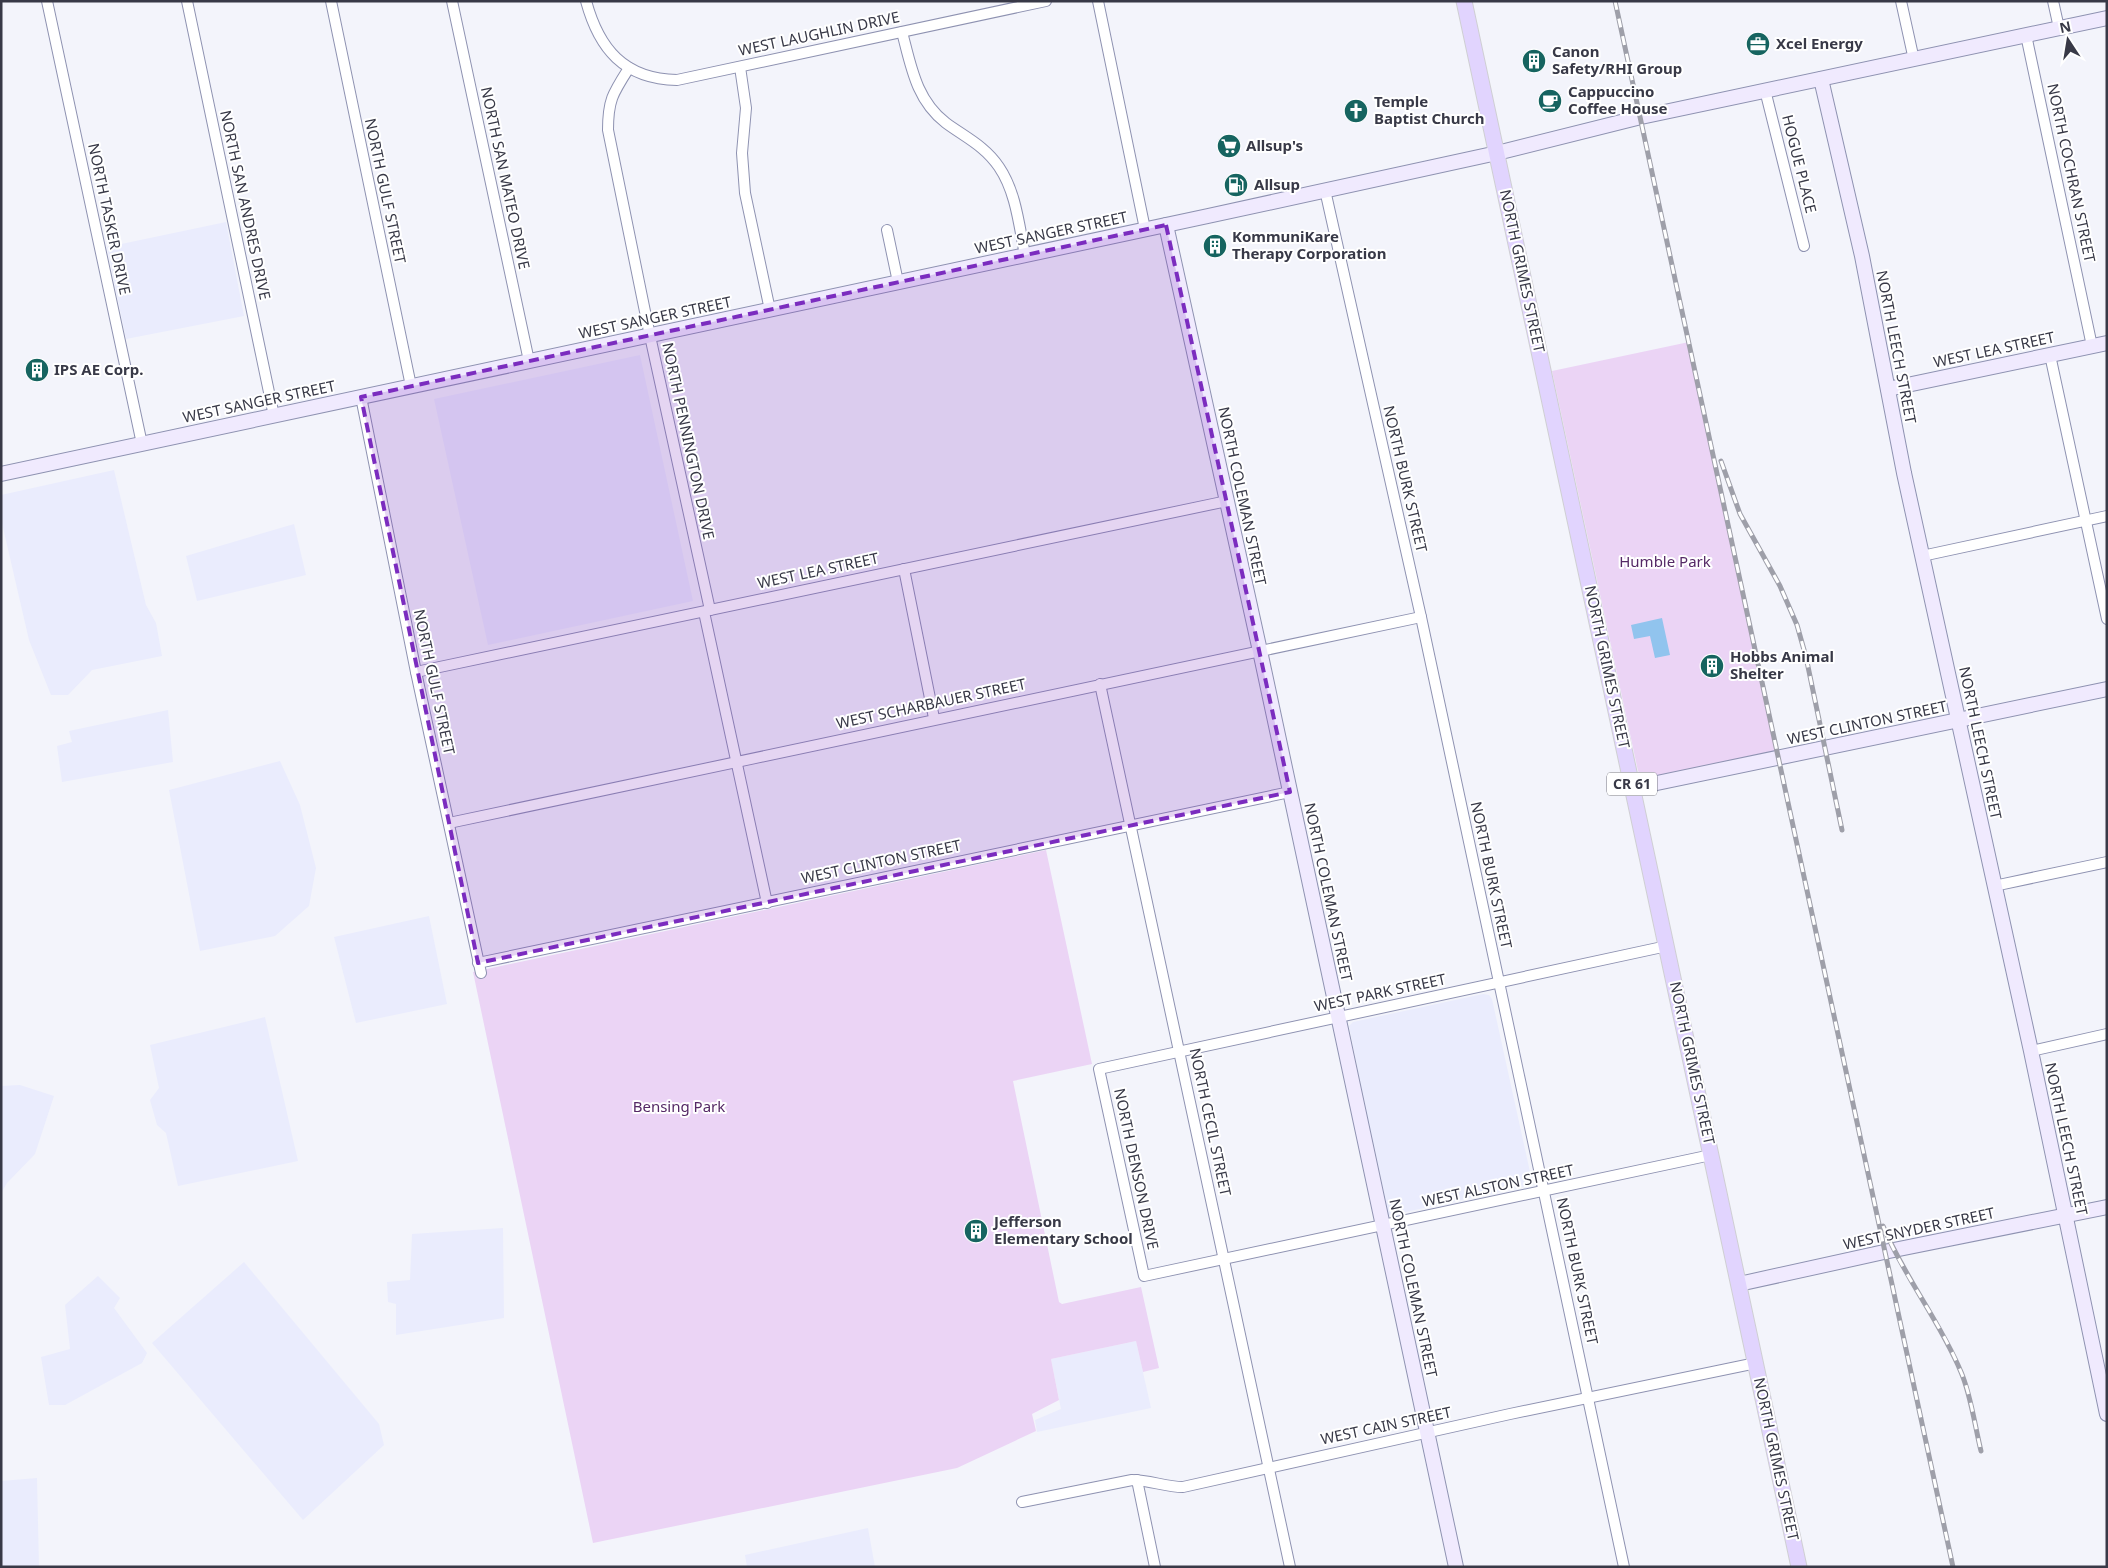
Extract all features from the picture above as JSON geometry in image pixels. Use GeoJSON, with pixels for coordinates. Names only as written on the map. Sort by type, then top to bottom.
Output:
{"type":"FeatureCollection","features":[{"type":"Feature","properties":{"kind":"main road","name":"NORTH GRIMES STREET"},"geometry":{"type":"LineString","coordinates":[[1464,1],[1799,1567]]}},
{"type":"Feature","properties":{"kind":"street","name":"NORTH TASKER DRIVE"},"geometry":{"type":"LineString","coordinates":[[47,1],[142,444]]}},
{"type":"Feature","properties":{"kind":"street","name":"NORTH SAN ANDRES DRIVE"},"geometry":{"type":"LineString","coordinates":[[186,1],[274,416]]}},
{"type":"Feature","properties":{"kind":"street","name":"NORTH GULF STREET"},"geometry":{"type":"LineString","coordinates":[[331,1],[411,386]]}},
{"type":"Feature","properties":{"kind":"street","name":"NORTH SAN MATEO DRIVE"},"geometry":{"type":"LineString","coordinates":[[452,1],[529,361]]}},
{"type":"Feature","properties":{"kind":"street"},"geometry":{"type":"LineString","coordinates":[[586,1],[590,19],[604,45],[614,58],[629,68]]}},
{"type":"Feature","properties":{"kind":"street","name":"WEST LAUGHLIN DRIVE"},"geometry":{"type":"LineString","coordinates":[[629,68],[662,80],[676,80],[1046,1]]}},
{"type":"Feature","properties":{"kind":"street"},"geometry":{"type":"LineString","coordinates":[[1098,1],[1145,230]]}},
{"type":"Feature","properties":{"kind":"street"},"geometry":{"type":"LineString","coordinates":[[1901,1],[1914,60]]}},
{"type":"Feature","properties":{"kind":"street"},"geometry":{"type":"LineString","coordinates":[[2053,1],[2059,28]]}},
{"type":"Feature","properties":{"kind":"street","name":"WEST SANGER STREET"},"geometry":{"type":"LineString","coordinates":[[1,474],[1145,230],[1497,153],[1615,123],[2107,18]]}},
{"type":"Feature","properties":{"kind":"street"},"geometry":{"type":"LineString","coordinates":[[902,32],[913,77],[924,101],[934,114],[984,149],[1000,167],[1008,182],[1025,255]]}},
{"type":"Feature","properties":{"kind":"street","name":"NORTH COCHRAN STREET"},"geometry":{"type":"LineString","coordinates":[[2026,34],[2092,346]]}},
{"type":"Feature","properties":{"kind":"street"},"geometry":{"type":"LineString","coordinates":[[740,67],[746,108],[742,153],[744,192],[770,310]]}},
{"type":"Feature","properties":{"kind":"street","name":"NORTH PENNINGTON DRIVE"},"geometry":{"type":"LineString","coordinates":[[629,68],[616,88],[608,108],[608,130],[736,761],[767,903]]}},
{"type":"Feature","properties":{"kind":"street","name":"NORTH LEECH STREET"},"geometry":{"type":"LineString","coordinates":[[1821,79],[1862,256],[1922,556],[2103,1381],[2107,1414]]}},
{"type":"Feature","properties":{"kind":"street","name":"HOGUE PLACE"},"geometry":{"type":"LineString","coordinates":[[1766,90],[1804,246]]}},
{"type":"Feature","properties":{"kind":"street","name":"NORTH BURK STREET"},"geometry":{"type":"LineString","coordinates":[[1325,190],[1421,617],[1624,1567]]}},
{"type":"Feature","properties":{"kind":"street","name":"NORTH COLEMAN STREET"},"geometry":{"type":"LineString","coordinates":[[1166,225],[1260,651],[1456,1567]]}},
{"type":"Feature","properties":{"kind":"street"},"geometry":{"type":"LineString","coordinates":[[887,230],[898,282]]}},
{"type":"Feature","properties":{"kind":"street","name":"WEST LEA STREET"},"geometry":{"type":"LineString","coordinates":[[1888,389],[2107,343]]}},
{"type":"Feature","properties":{"kind":"street"},"geometry":{"type":"LineString","coordinates":[[2050,355],[2107,619]]}},
{"type":"Feature","properties":{"kind":"street","name":"NORTH GULF STREET"},"geometry":{"type":"LineString","coordinates":[[361,397],[416,672],[480,968]]}},
{"type":"Feature","properties":{"kind":"street","name":"WEST LEA STREET"},"geometry":{"type":"LineString","coordinates":[[416,672],[1227,501]]}},
{"type":"Feature","properties":{"kind":"street"},"geometry":{"type":"LineString","coordinates":[[1922,556],[2107,516]]}},
{"type":"Feature","properties":{"kind":"street"},"geometry":{"type":"LineString","coordinates":[[904,569],[934,718]]}},
{"type":"Feature","properties":{"kind":"street","name":"WEST SCHARBAUER STREET"},"geometry":{"type":"LineString","coordinates":[[448,822],[934,718],[1421,617]]}},
{"type":"Feature","properties":{"kind":"street","name":"NORTH CECIL STREET"},"geometry":{"type":"LineString","coordinates":[[1100,684],[1290,1567]]}},
{"type":"Feature","properties":{"kind":"street","name":"WEST CLINTON STREET"},"geometry":{"type":"LineString","coordinates":[[1633,788],[2107,689]]}},
{"type":"Feature","properties":{"kind":"street","name":"WEST CLINTON STREET"},"geometry":{"type":"LineString","coordinates":[[480,968],[767,903],[1290,792]]}},
{"type":"Feature","properties":{"kind":"street"},"geometry":{"type":"LineString","coordinates":[[1994,886],[2107,862]]}},
{"type":"Feature","properties":{"kind":"street","name":"WEST PARK STREET"},"geometry":{"type":"LineString","coordinates":[[1099,1069],[1667,946]]}},
{"type":"Feature","properties":{"kind":"street"},"geometry":{"type":"LineString","coordinates":[[2030,1050],[2107,1034]]}},
{"type":"Feature","properties":{"kind":"street","name":"NORTH DENSON DRIVE"},"geometry":{"type":"LineString","coordinates":[[1099,1069],[1144,1276]]}},
{"type":"Feature","properties":{"kind":"street","name":"WEST ALSTON STREET"},"geometry":{"type":"LineString","coordinates":[[1144,1276],[1711,1155]]}},
{"type":"Feature","properties":{"kind":"street","name":"WEST SNYDER STREET"},"geometry":{"type":"LineString","coordinates":[[1739,1284],[1884,1252],[2107,1207]]}},
{"type":"Feature","properties":{"kind":"street","name":"WEST CAIN STREET"},"geometry":{"type":"LineString","coordinates":[[1022,1502],[1136,1480],[1146,1480],[1170,1487],[1183,1487],[1588,1397],[1756,1363]]}},
{"type":"Feature","properties":{"kind":"street"},"geometry":{"type":"LineString","coordinates":[[1136,1480],[1155,1567]]}},
{"type":"Feature","properties":{"kind":"highlighted area"},"geometry":{"type":"Polygon","coordinates":[[[1166,225],[1290,792],[478,963],[361,397],[1166,225]]]}},
{"type":"Feature","properties":{"kind":"shaded area"},"geometry":{"type":"Polygon","coordinates":[[[226,222],[244,316],[126,339],[107,247],[226,222]]]}},
{"type":"Feature","properties":{"kind":"shaded area"},"geometry":{"type":"Polygon","coordinates":[[[640,355],[693,601],[488,645],[434,399],[640,355]]]}},
{"type":"Feature","properties":{"kind":"shaded area"},"geometry":{"type":"Polygon","coordinates":[[[114,470],[146,605],[156,623],[162,656],[92,670],[68,695],[51,695],[29,640],[1,519],[1,495],[114,470]]]}},
{"type":"Feature","properties":{"kind":"shaded area"},"geometry":{"type":"Polygon","coordinates":[[[294,524],[306,575],[197,601],[186,556],[294,524]]]}},
{"type":"Feature","properties":{"kind":"shaded area"},"geometry":{"type":"Polygon","coordinates":[[[168,710],[173,762],[62,782],[57,746],[72,742],[69,731],[168,710]]]}},
{"type":"Feature","properties":{"kind":"shaded area"},"geometry":{"type":"Polygon","coordinates":[[[280,761],[300,805],[316,868],[309,906],[275,936],[200,951],[169,790],[280,761]]]}},
{"type":"Feature","properties":{"kind":"shaded area"},"geometry":{"type":"Polygon","coordinates":[[[429,916],[447,1004],[356,1023],[334,937],[429,916]]]}},
{"type":"Feature","properties":{"kind":"shaded area"},"geometry":{"type":"Polygon","coordinates":[[[1483,994],[1489,995],[1492,999],[1532,1181],[1531,1185],[1387,1216],[1349,1026],[1353,1022],[1483,994]]]}},
{"type":"Feature","properties":{"kind":"shaded area"},"geometry":{"type":"Polygon","coordinates":[[[265,1017],[298,1161],[178,1186],[166,1133],[157,1125],[150,1100],[159,1088],[150,1045],[265,1017]]]}},
{"type":"Feature","properties":{"kind":"shaded area"},"geometry":{"type":"Polygon","coordinates":[[[20,1085],[54,1096],[35,1154],[7,1183],[1,1193],[1,1086],[20,1085]]]}},
{"type":"Feature","properties":{"kind":"shaded area"},"geometry":{"type":"Polygon","coordinates":[[[503,1228],[504,1318],[396,1335],[396,1304],[388,1302],[387,1282],[410,1280],[412,1234],[503,1228]]]}},
{"type":"Feature","properties":{"kind":"shaded area"},"geometry":{"type":"Polygon","coordinates":[[[244,1262],[379,1424],[384,1445],[303,1520],[152,1343],[244,1262]]]}},
{"type":"Feature","properties":{"kind":"shaded area"},"geometry":{"type":"Polygon","coordinates":[[[98,1276],[120,1298],[114,1308],[147,1353],[142,1363],[65,1405],[49,1405],[41,1357],[70,1349],[65,1305],[98,1276]]]}},
{"type":"Feature","properties":{"kind":"shaded area"},"geometry":{"type":"Polygon","coordinates":[[[1136,1341],[1151,1408],[1037,1432],[1035,1420],[1061,1409],[1051,1359],[1136,1341]]]}},
{"type":"Feature","properties":{"kind":"shaded area"},"geometry":{"type":"Polygon","coordinates":[[[37,1478],[39,1567],[1,1567],[1,1481],[37,1478]]]}},
{"type":"Feature","properties":{"kind":"shaded area"},"geometry":{"type":"Polygon","coordinates":[[[868,1528],[875,1567],[747,1567],[745,1555],[868,1528]]]}},
{"type":"Feature","properties":{"kind":"green space","name":"Humble Park"},"geometry":{"type":"Polygon","coordinates":[[[1689,342],[1777,753],[1644,779],[1638,771],[1552,371],[1689,342]]]}},
{"type":"Feature","properties":{"kind":"green space","name":"Bensing Park"},"geometry":{"type":"Polygon","coordinates":[[[1046,850],[1092,1064],[1013,1081],[1059,1302],[1062,1304],[1141,1287],[1159,1368],[1143,1372],[1136,1341],[1051,1359],[1059,1400],[1032,1414],[1036,1431],[957,1468],[593,1543],[473,972],[1046,850]]]}},
{"type":"Feature","properties":{"kind":"water"},"geometry":{"type":"Polygon","coordinates":[[[1662,618],[1670,655],[1655,658],[1650,636],[1634,639],[1631,625],[1662,618]]]}},
{"type":"Feature","properties":{"kind":"railway"},"geometry":{"type":"LineString","coordinates":[[1615,1],[1953,1567]]}},
{"type":"Feature","properties":{"kind":"railway"},"geometry":{"type":"LineString","coordinates":[[1721,461],[1740,514],[1780,586],[1797,625],[1806,657],[1842,830]]}},
{"type":"Feature","properties":{"kind":"railway"},"geometry":{"type":"LineString","coordinates":[[1883,1226],[1901,1263],[1943,1335],[1961,1372],[1970,1401],[1981,1451]]}},
{"type":"Feature","properties":{"kind":"place","name":"Xcel Energy"},"geometry":{"type":"Point","coordinates":[1758,44]}},
{"type":"Feature","properties":{"kind":"place","name":"Canon Safety/RHI Group"},"geometry":{"type":"Point","coordinates":[1534,61]}},
{"type":"Feature","properties":{"kind":"place","name":"Cappuccino Coffee House"},"geometry":{"type":"Point","coordinates":[1550,101]}},
{"type":"Feature","properties":{"kind":"place","name":"Temple Baptist Church"},"geometry":{"type":"Point","coordinates":[1356,111]}},
{"type":"Feature","properties":{"kind":"place","name":"Allsup's"},"geometry":{"type":"Point","coordinates":[1229,146]}},
{"type":"Feature","properties":{"kind":"place","name":"Allsup"},"geometry":{"type":"Point","coordinates":[1236,185]}},
{"type":"Feature","properties":{"kind":"place","name":"KommuniKare Therapy Corporation"},"geometry":{"type":"Point","coordinates":[1215,246]}},
{"type":"Feature","properties":{"kind":"place","name":"IPS AE Corp."},"geometry":{"type":"Point","coordinates":[37,370]}},
{"type":"Feature","properties":{"kind":"place","name":"Hobbs Animal Shelter"},"geometry":{"type":"Point","coordinates":[1712,666]}},
{"type":"Feature","properties":{"kind":"place","name":"Jefferson Elementary School"},"geometry":{"type":"Point","coordinates":[976,1231]}}]}
